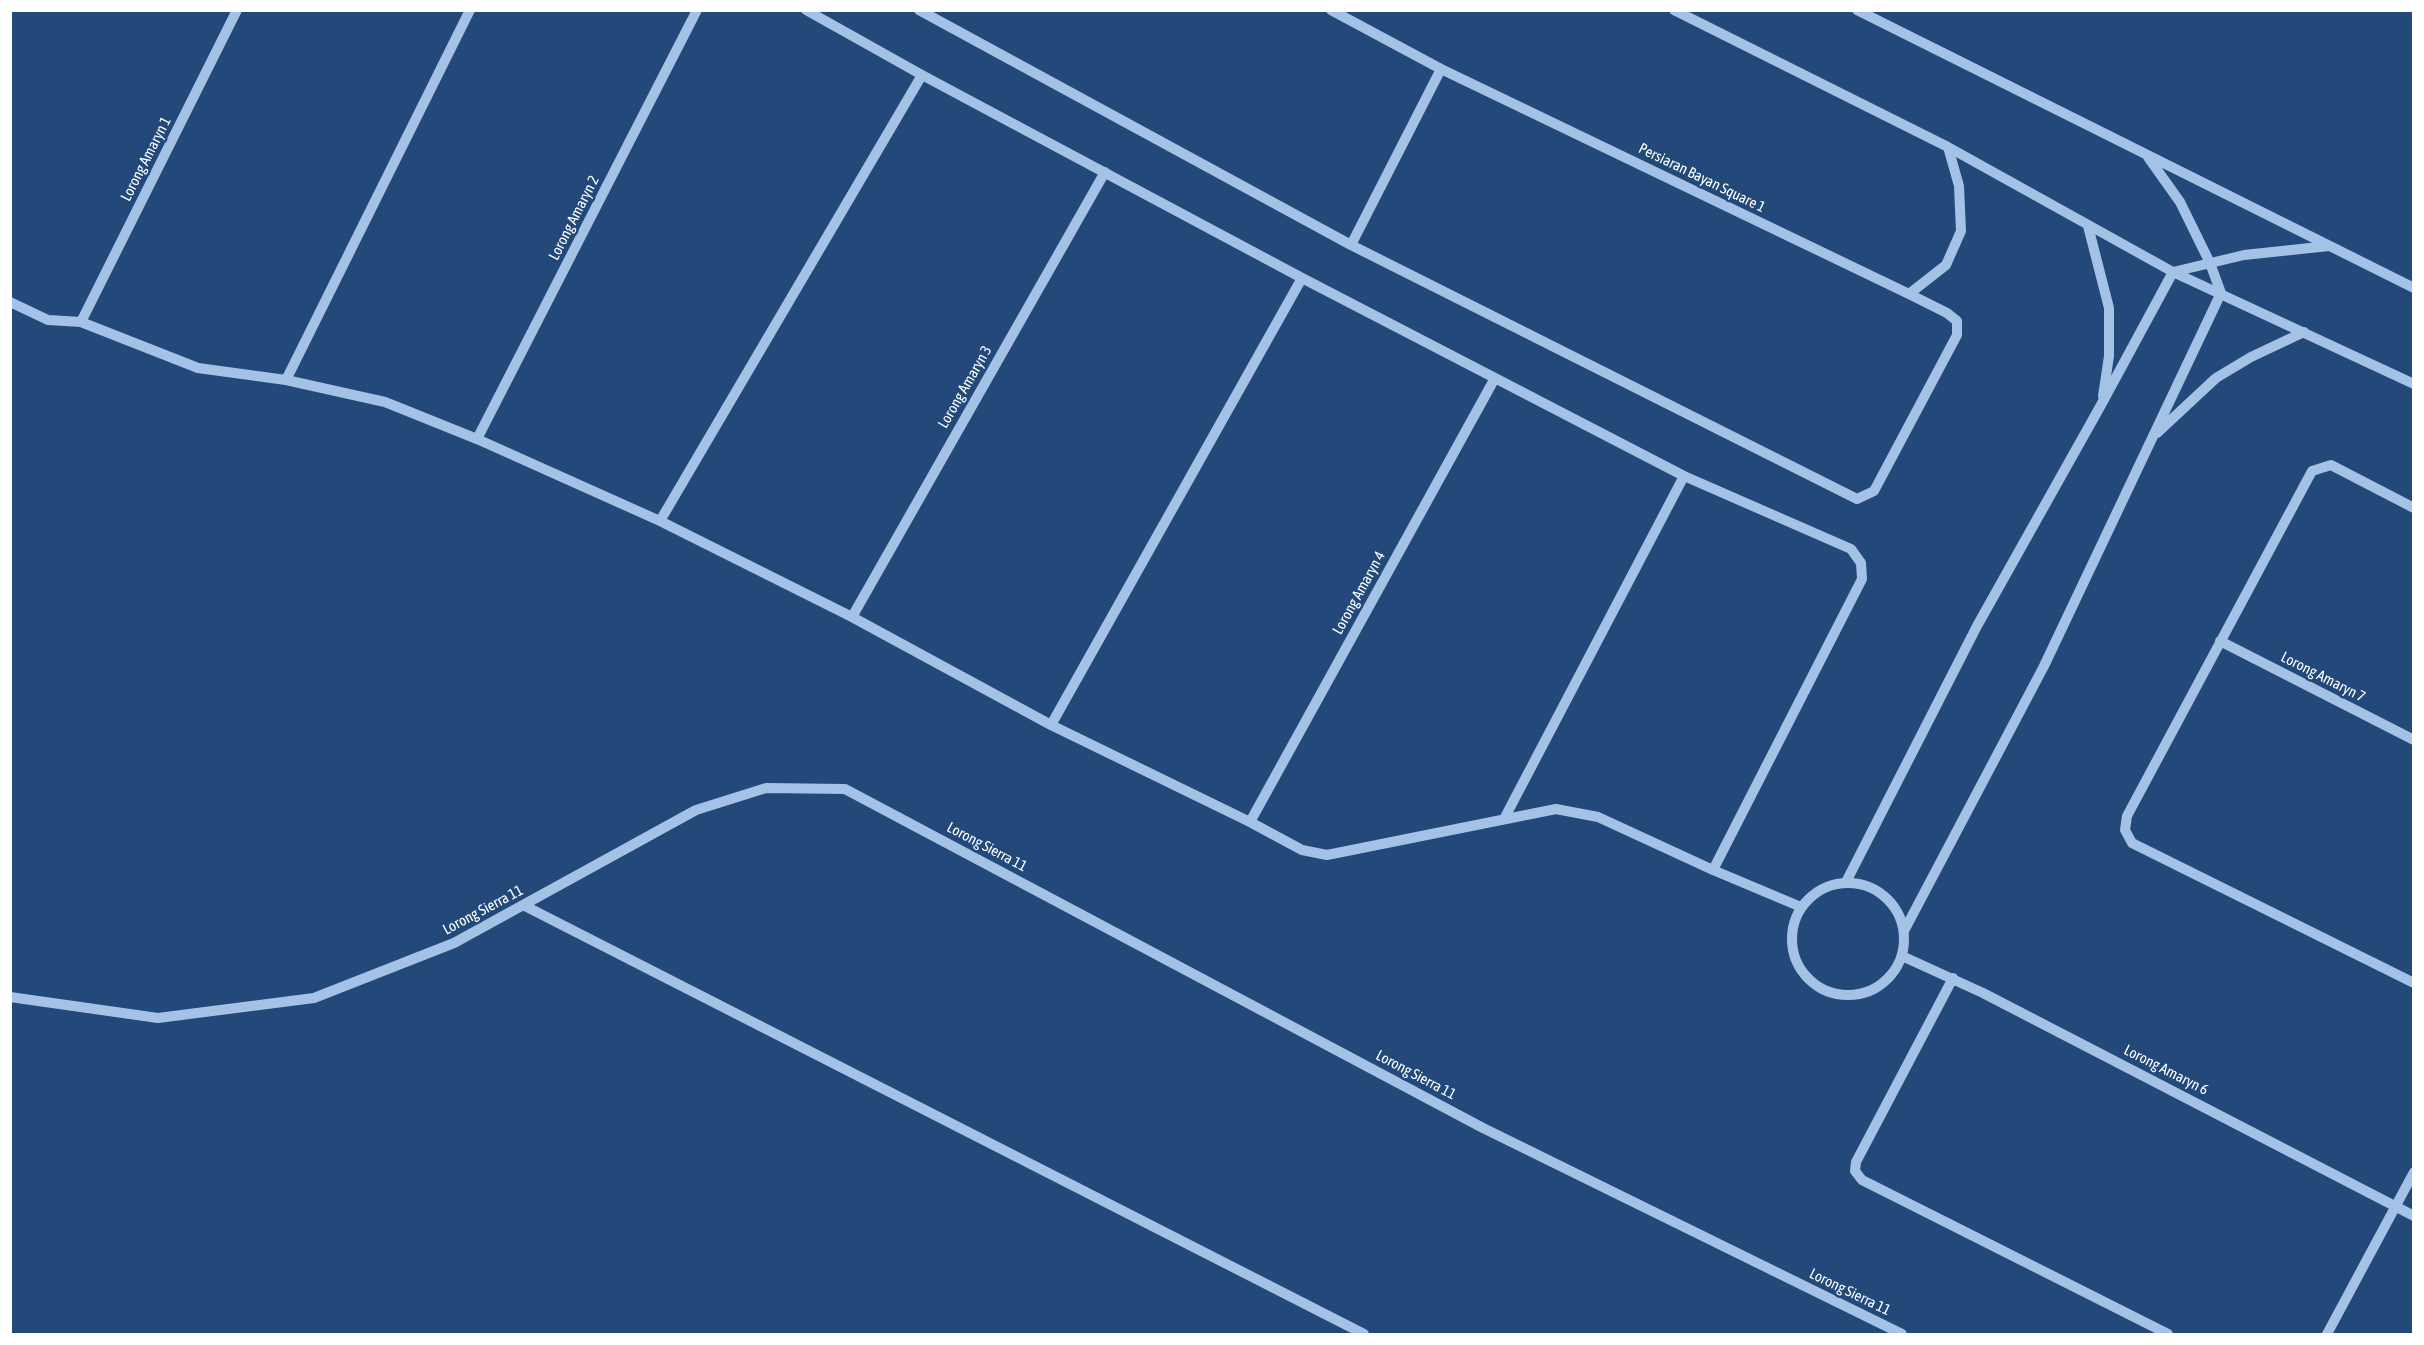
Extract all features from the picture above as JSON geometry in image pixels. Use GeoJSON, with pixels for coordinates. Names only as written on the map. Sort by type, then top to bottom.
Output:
{"type":"FeatureCollection","features":[{"type":"Feature","properties":{"kind":"street","name":"Lorong Amaryn 1"},"geometry":{"type":"LineString","coordinates":[[81,322],[237,10]]}},
{"type":"Feature","properties":{"kind":"street"},"geometry":{"type":"LineString","coordinates":[[286,380],[470,10]]}},
{"type":"Feature","properties":{"kind":"street","name":"Lorong Amaryn 2"},"geometry":{"type":"LineString","coordinates":[[477,439],[697,10]]}},
{"type":"Feature","properties":{"kind":"street"},"geometry":{"type":"LineString","coordinates":[[806,10],[922,75],[1302,278],[1684,476],[1851,549],[1861,562],[1862,579],[1713,870]]}},
{"type":"Feature","properties":{"kind":"street"},"geometry":{"type":"LineString","coordinates":[[919,10],[1351,245],[1442,69]]}},
{"type":"Feature","properties":{"kind":"street","name":"Persiaran Bayan Square 1"},"geometry":{"type":"LineString","coordinates":[[1331,10],[1442,69],[1947,313],[1957,321],[1957,334],[1875,492],[1857,500],[1351,245]]}},
{"type":"Feature","properties":{"kind":"street"},"geometry":{"type":"LineString","coordinates":[[1674,10],[1948,147],[2173,272],[2414,384]]}},
{"type":"Feature","properties":{"kind":"street"},"geometry":{"type":"LineString","coordinates":[[1857,10],[2414,288]]}},
{"type":"Feature","properties":{"kind":"street"},"geometry":{"type":"LineString","coordinates":[[660,521],[922,75]]}},
{"type":"Feature","properties":{"kind":"street"},"geometry":{"type":"LineString","coordinates":[[1909,294],[1946,265],[1961,231],[1959,186],[1948,147]]}},
{"type":"Feature","properties":{"kind":"street"},"geometry":{"type":"LineString","coordinates":[[1904,931],[2044,666],[2221,293],[2210,263],[2180,202],[2148,157]]}},
{"type":"Feature","properties":{"kind":"street","name":"Lorong Amaryn 3"},"geometry":{"type":"LineString","coordinates":[[852,617],[1105,172]]}},
{"type":"Feature","properties":{"kind":"street"},"geometry":{"type":"LineString","coordinates":[[2088,226],[2109,308],[2109,356],[2102,405]]}},
{"type":"Feature","properties":{"kind":"street"},"geometry":{"type":"LineString","coordinates":[[1846,882],[1977,626],[2102,405],[2173,272],[2244,255],[2329,246]]}},
{"type":"Feature","properties":{"kind":"street"},"geometry":{"type":"LineString","coordinates":[[1051,725],[1302,278]]}},
{"type":"Feature","properties":{"kind":"street"},"geometry":{"type":"LineString","coordinates":[[10,302],[48,320],[81,322],[198,368],[286,380],[385,402],[477,439],[660,521],[852,617],[1051,725],[1250,822],[1302,850],[1327,855],[1556,809],[1598,817],[1713,870],[1801,907]]}},
{"type":"Feature","properties":{"kind":"street"},"geometry":{"type":"LineString","coordinates":[[2152,438],[2217,378],[2251,357],[2304,332]]}},
{"type":"Feature","properties":{"kind":"street","name":"Lorong Amaryn 4"},"geometry":{"type":"LineString","coordinates":[[1250,822],[1495,378]]}},
{"type":"Feature","properties":{"kind":"street"},"geometry":{"type":"LineString","coordinates":[[2414,508],[2331,465],[2312,471],[2127,816],[2125,830],[2132,843],[2414,982]]}},
{"type":"Feature","properties":{"kind":"street"},"geometry":{"type":"LineString","coordinates":[[1504,819],[1684,476]]}},
{"type":"Feature","properties":{"kind":"street","name":"Lorong Amaryn 7"},"geometry":{"type":"LineString","coordinates":[[2220,641],[2414,740]]}},
{"type":"Feature","properties":{"kind":"street","name":"Lorong Sierra 11"},"geometry":{"type":"LineString","coordinates":[[10,997],[158,1018],[314,998],[454,943],[696,810],[766,788],[845,789],[1483,1128],[1902,1335]]}},
{"type":"Feature","properties":{"kind":"street"},"geometry":{"type":"LineString","coordinates":[[1846,882],[1862,884],[1878,891],[1891,902],[1900,915],[1904,931],[1902,956],[1894,971],[1882,984],[1866,992],[1831,993],[1816,985],[1803,973],[1795,957],[1792,941],[1794,923],[1801,907],[1821,889],[1846,882]]}},
{"type":"Feature","properties":{"kind":"street"},"geometry":{"type":"LineString","coordinates":[[524,905],[1364,1335]]}},
{"type":"Feature","properties":{"kind":"street","name":"Lorong Amaryn 6"},"geometry":{"type":"LineString","coordinates":[[1902,956],[1953,978],[2414,1216]]}},
{"type":"Feature","properties":{"kind":"street"},"geometry":{"type":"LineString","coordinates":[[1953,978],[1856,1162],[1855,1171],[1862,1180],[2168,1335]]}},
{"type":"Feature","properties":{"kind":"street"},"geometry":{"type":"LineString","coordinates":[[2327,1335],[2414,1172]]}}]}
